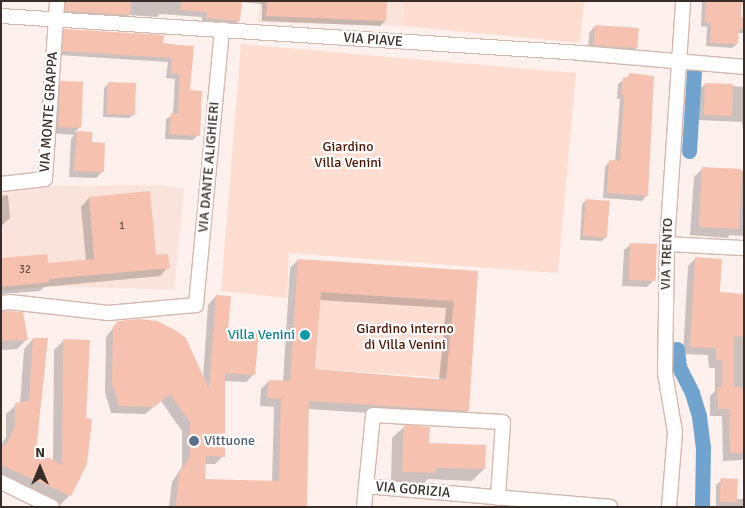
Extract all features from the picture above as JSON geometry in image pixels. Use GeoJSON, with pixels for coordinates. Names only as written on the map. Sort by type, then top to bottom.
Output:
{"type":"FeatureCollection","features":[{"type":"Feature","properties":{"kind":"street","name":"VIA MONTE GRAPPA"},"geometry":{"type":"LineString","coordinates":[[1,184],[45,179],[57,1]]}},
{"type":"Feature","properties":{"kind":"street","name":"VIA TRENTO"},"geometry":{"type":"LineString","coordinates":[[669,507],[675,432],[665,373],[667,244],[683,1]]}},
{"type":"Feature","properties":{"kind":"street","name":"VIA PIAVE"},"geometry":{"type":"LineString","coordinates":[[1,16],[744,67]]}},
{"type":"Feature","properties":{"kind":"street","name":"VIA DANTE ALIGHIERI"},"geometry":{"type":"LineString","coordinates":[[1,303],[20,303],[108,313],[196,305],[222,30]]}},
{"type":"Feature","properties":{"kind":"street"},"geometry":{"type":"LineString","coordinates":[[667,244],[744,248]]}},
{"type":"Feature","properties":{"kind":"street"},"geometry":{"type":"LineString","coordinates":[[364,507],[373,415],[503,422],[498,498]]}},
{"type":"Feature","properties":{"kind":"street"},"geometry":{"type":"LineString","coordinates":[[1,482],[52,507]]}},
{"type":"Feature","properties":{"kind":"street","name":"VIA GORIZIA"},"geometry":{"type":"LineString","coordinates":[[366,486],[610,507]]}},
{"type":"Feature","properties":{"kind":"shaded area"},"geometry":{"type":"Polygon","coordinates":[[[260,1],[404,1],[403,26],[258,22],[260,1]]]}},
{"type":"Feature","properties":{"kind":"shaded area"},"geometry":{"type":"Polygon","coordinates":[[[160,185],[184,189],[174,290],[51,286],[1,291],[1,191],[54,186],[160,185]]]}},
{"type":"Feature","properties":{"kind":"green space"},"geometry":{"type":"Polygon","coordinates":[[[404,1],[584,1],[580,43],[403,26],[404,1]]]}},
{"type":"Feature","properties":{"kind":"green space","name":"Giardino Villa Venini"},"geometry":{"type":"Polygon","coordinates":[[[241,44],[576,73],[558,273],[289,253],[287,298],[221,291],[241,44]]]}},
{"type":"Feature","properties":{"kind":"green space","name":"Giardino interno di Villa Venini"},"geometry":{"type":"Polygon","coordinates":[[[321,292],[454,301],[448,378],[316,369],[321,292]]]}},
{"type":"Feature","properties":{"kind":"building"},"geometry":{"type":"Polygon","coordinates":[[[66,1],[131,1],[130,15],[65,11],[66,1]]]}},
{"type":"Feature","properties":{"kind":"building"},"geometry":{"type":"Polygon","coordinates":[[[181,1],[242,1],[240,21],[206,18],[207,12],[180,10],[181,1]]]}},
{"type":"Feature","properties":{"kind":"building"},"geometry":{"type":"Polygon","coordinates":[[[267,1],[387,1],[386,21],[266,16],[267,1]]]}},
{"type":"Feature","properties":{"kind":"building"},"geometry":{"type":"Polygon","coordinates":[[[706,1],[742,1],[741,17],[744,17],[744,29],[739,29],[738,44],[710,43],[711,23],[705,22],[706,1]]]}},
{"type":"Feature","properties":{"kind":"building"},"geometry":{"type":"Polygon","coordinates":[[[595,25],[639,28],[637,48],[594,45],[595,25]]]}},
{"type":"Feature","properties":{"kind":"building"},"geometry":{"type":"Polygon","coordinates":[[[64,29],[164,35],[163,44],[194,46],[190,90],[202,91],[200,136],[169,134],[171,113],[178,114],[180,74],[171,73],[172,58],[62,51],[64,29]]]}},
{"type":"Feature","properties":{"kind":"building"},"geometry":{"type":"Polygon","coordinates":[[[629,73],[654,76],[648,196],[607,193],[609,160],[620,161],[624,95],[621,94],[623,77],[629,78],[629,73]]]}},
{"type":"Feature","properties":{"kind":"building"},"geometry":{"type":"Polygon","coordinates":[[[60,81],[83,82],[81,128],[58,127],[60,81]]]}},
{"type":"Feature","properties":{"kind":"building"},"geometry":{"type":"Polygon","coordinates":[[[108,82],[136,83],[135,115],[107,114],[108,82]]]}},
{"type":"Feature","properties":{"kind":"building"},"geometry":{"type":"Polygon","coordinates":[[[705,83],[733,84],[732,116],[704,115],[705,83]]]}},
{"type":"Feature","properties":{"kind":"building"},"geometry":{"type":"Polygon","coordinates":[[[77,131],[92,132],[92,142],[105,143],[104,172],[74,171],[77,131]]]}},
{"type":"Feature","properties":{"kind":"building"},"geometry":{"type":"Polygon","coordinates":[[[702,167],[742,169],[739,229],[699,227],[702,167]]]}},
{"type":"Feature","properties":{"kind":"building"},"geometry":{"type":"Polygon","coordinates":[[[150,191],[156,255],[168,254],[170,268],[49,279],[49,282],[1,287],[1,258],[47,254],[48,263],[94,259],[89,197],[150,191]]]}},
{"type":"Feature","properties":{"kind":"building"},"geometry":{"type":"Polygon","coordinates":[[[586,199],[610,201],[607,238],[583,236],[586,199]]]}},
{"type":"Feature","properties":{"kind":"building"},"geometry":{"type":"Polygon","coordinates":[[[630,243],[657,244],[656,281],[629,280],[630,243]]]}},
{"type":"Feature","properties":{"kind":"building"},"geometry":{"type":"Polygon","coordinates":[[[695,257],[722,259],[720,292],[744,294],[744,337],[734,336],[734,387],[744,387],[744,453],[730,453],[729,409],[718,409],[717,387],[722,387],[722,360],[716,360],[716,348],[690,347],[695,257]]]}},
{"type":"Feature","properties":{"kind":"building"},"geometry":{"type":"Polygon","coordinates":[[[298,259],[478,271],[469,411],[309,401],[307,507],[176,506],[179,473],[190,458],[190,422],[170,394],[154,407],[119,406],[112,383],[113,327],[118,321],[140,319],[157,321],[175,330],[186,338],[209,389],[216,295],[231,296],[228,328],[259,331],[255,375],[225,373],[225,457],[206,456],[205,479],[279,481],[281,399],[267,398],[269,380],[290,381],[298,259]],[[321,292],[315,369],[446,380],[454,301],[321,292]]]}},
{"type":"Feature","properties":{"kind":"building"},"geometry":{"type":"Polygon","coordinates":[[[1,312],[23,312],[28,340],[1,341],[1,312]]]}},
{"type":"Feature","properties":{"kind":"building"},"geometry":{"type":"Polygon","coordinates":[[[33,338],[48,338],[36,451],[62,465],[63,339],[90,340],[86,418],[92,419],[87,464],[71,496],[1,465],[1,444],[6,446],[15,426],[15,403],[29,401],[33,338]]]}},
{"type":"Feature","properties":{"kind":"building"},"geometry":{"type":"Polygon","coordinates":[[[404,425],[430,427],[429,443],[486,445],[485,469],[436,468],[436,473],[402,472],[404,425]]]}},
{"type":"Feature","properties":{"kind":"building"},"geometry":{"type":"Polygon","coordinates":[[[721,478],[738,479],[737,503],[720,502],[721,478]]]}},
{"type":"Feature","properties":{"kind":"waterway"},"geometry":{"type":"LineString","coordinates":[[689,151],[694,72]]}},
{"type":"Feature","properties":{"kind":"waterway"},"geometry":{"type":"LineString","coordinates":[[677,349],[679,367],[692,393],[699,416],[703,447],[702,507]]}},
{"type":"Feature","properties":{"kind":"place","name":"Villa Venini"},"geometry":{"type":"Point","coordinates":[305,335]}},
{"type":"Feature","properties":{"kind":"place","name":"Vittuone"},"geometry":{"type":"Point","coordinates":[194,441]}}]}
